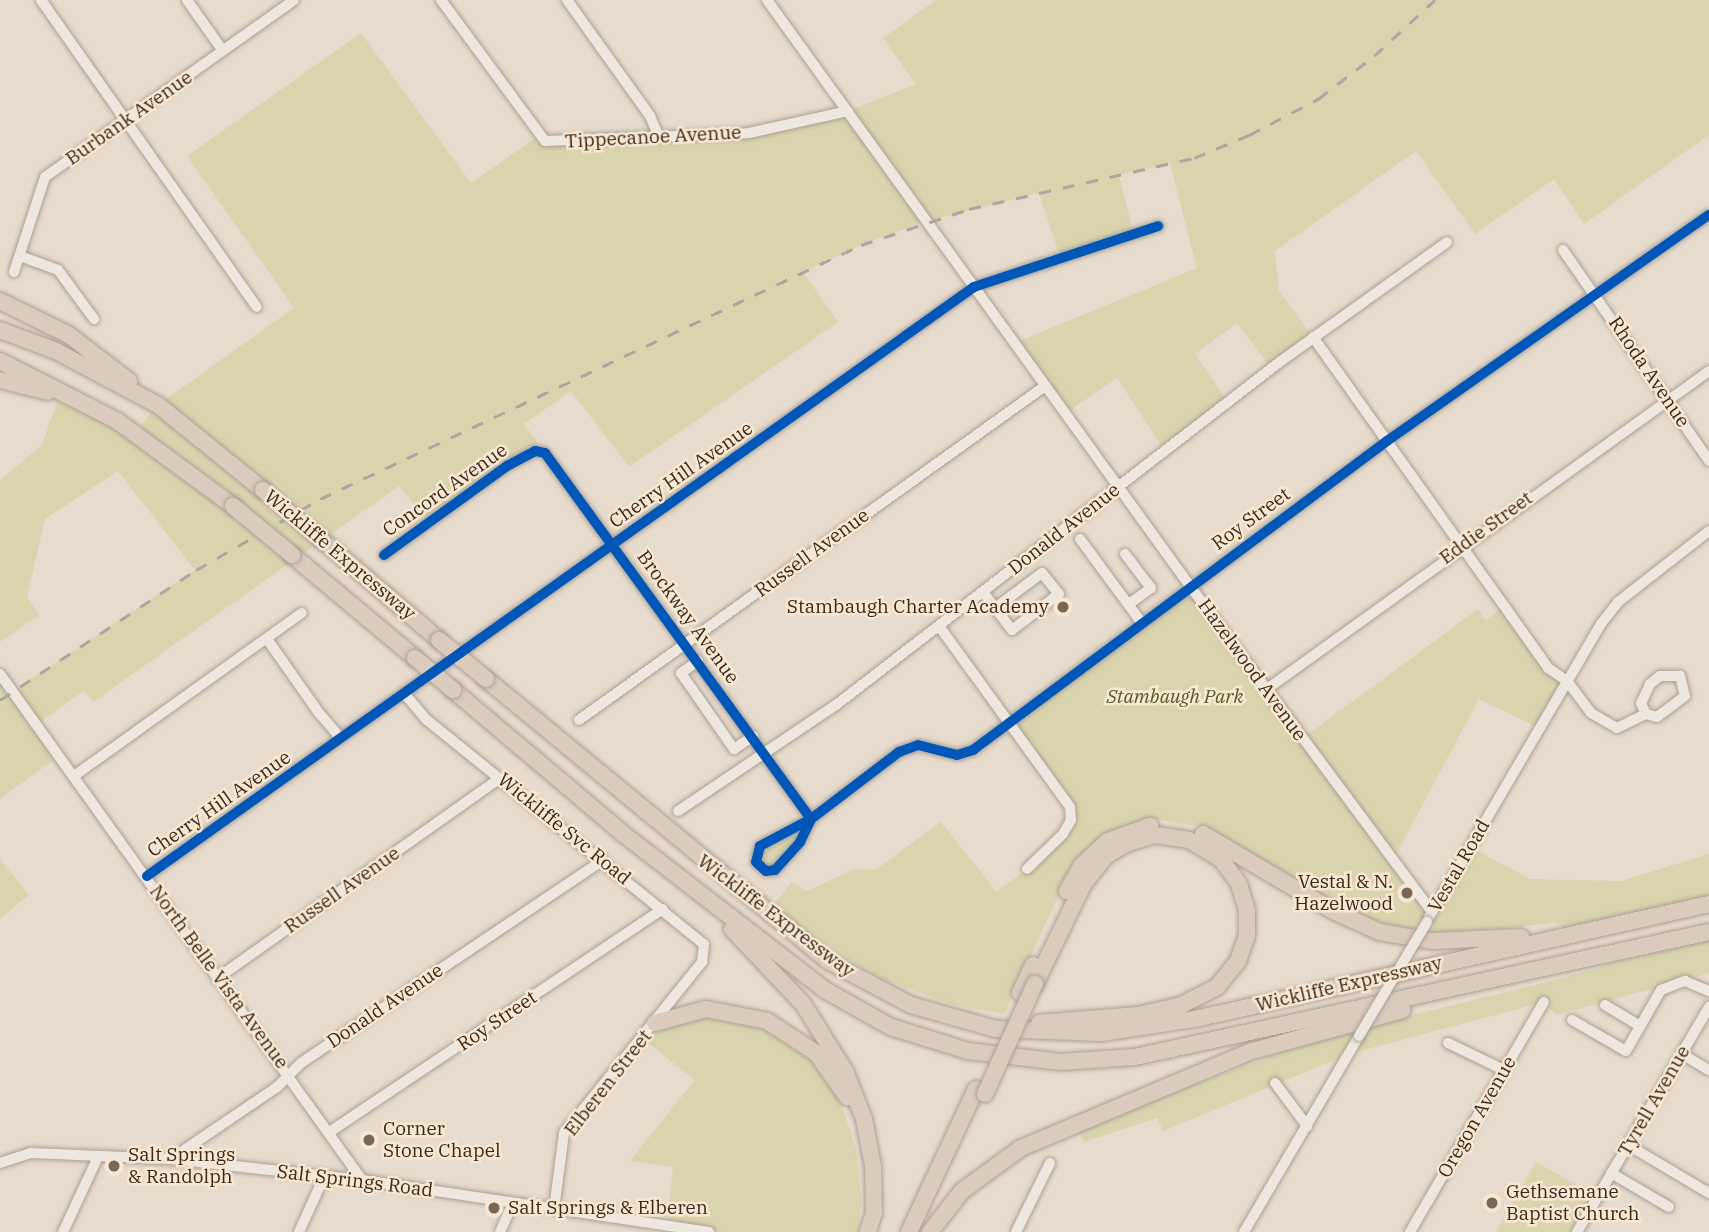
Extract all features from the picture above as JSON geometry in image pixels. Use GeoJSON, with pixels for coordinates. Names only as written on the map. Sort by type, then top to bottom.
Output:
{"type":"FeatureCollection","features":[{"type":"Feature","properties":{"kind":"highway"},"geometry":{"type":"LineString","coordinates":[[0,301],[93,350],[158,404]]}},
{"type":"Feature","properties":{"kind":"highway","name":"Wickliffe Expressway"},"geometry":{"type":"LineString","coordinates":[[0,330],[56,351],[158,404],[800,939],[856,978],[918,1008],[996,1029],[1061,1034],[1195,1019],[1709,904]]}},
{"type":"Feature","properties":{"kind":"highway","name":"Wickliffe Expressway"},"geometry":{"type":"LineString","coordinates":[[0,361],[89,405],[135,433],[233,506],[622,834],[825,990],[891,1027],[968,1052],[1061,1062],[1135,1056],[1709,932]]}},
{"type":"Feature","properties":{"kind":"highway"},"geometry":{"type":"LineString","coordinates":[[0,380],[89,405]]}},
{"type":"Feature","properties":{"kind":"highway"},"geometry":{"type":"LineString","coordinates":[[921,1232],[1020,993],[1082,866],[1112,838],[1153,825],[1201,833],[1333,911],[1391,935],[1465,942],[1557,930],[1575,934]]}},
{"type":"Feature","properties":{"kind":"highway"},"geometry":{"type":"LineString","coordinates":[[622,834],[642,856],[754,950],[803,1004],[828,1039],[854,1089],[868,1135],[874,1184],[869,1228]]}},
{"type":"Feature","properties":{"kind":"highway"},"geometry":{"type":"LineString","coordinates":[[800,939],[898,991],[961,1012],[1024,1023],[1124,1018],[1189,1002],[1217,987],[1231,972],[1248,926],[1239,884],[1221,859],[1189,840],[1155,835],[1125,844],[1106,856],[1088,877],[1035,984],[981,1092],[909,1232]]}},
{"type":"Feature","properties":{"kind":"highway"},"geometry":{"type":"LineString","coordinates":[[930,1232],[972,1182],[1007,1156],[1044,1138],[1252,1051],[1500,977]]}},
{"type":"Feature","properties":{"kind":"highway"},"geometry":{"type":"LineString","coordinates":[[655,1023],[693,1011],[733,1011],[778,1025],[816,1053],[838,1080],[854,1116],[869,1228]]}},
{"type":"Feature","properties":{"kind":"street"},"geometry":{"type":"LineString","coordinates":[[41,0],[257,307]]}},
{"type":"Feature","properties":{"kind":"street"},"geometry":{"type":"LineString","coordinates":[[187,0],[223,51]]}},
{"type":"Feature","properties":{"kind":"street","name":"Burbank Avenue"},"geometry":{"type":"LineString","coordinates":[[15,272],[43,180],[294,0]]}},
{"type":"Feature","properties":{"kind":"street","name":"Tippecanoe Avenue"},"geometry":{"type":"LineString","coordinates":[[441,0],[540,139],[552,142],[658,135],[689,138],[749,133],[848,111]]}},
{"type":"Feature","properties":{"kind":"street"},"geometry":{"type":"LineString","coordinates":[[567,0],[650,116],[658,135]]}},
{"type":"Feature","properties":{"kind":"street","name":"Hazelwood Avenue"},"geometry":{"type":"LineString","coordinates":[[767,0],[1430,917]]}},
{"type":"Feature","properties":{"kind":"street","name":"Roy Street"},"geometry":{"type":"LineString","coordinates":[[811,819],[779,867],[771,871],[760,867],[755,858],[760,846],[811,819],[910,746],[965,754],[1387,441],[1709,215]]}},
{"type":"Feature","properties":{"kind":"street","name":"Cherry Hill Avenue"},"geometry":{"type":"LineString","coordinates":[[147,876],[974,287],[1158,226]]}},
{"type":"Feature","properties":{"kind":"street","name":"Donald Avenue"},"geometry":{"type":"LineString","coordinates":[[678,811],[765,752],[939,626],[1313,337],[1447,242]]}},
{"type":"Feature","properties":{"kind":"street","name":"Rhoda Avenue"},"geometry":{"type":"LineString","coordinates":[[1563,250],[1709,461]]}},
{"type":"Feature","properties":{"kind":"street"},"geometry":{"type":"LineString","coordinates":[[20,256],[58,270],[94,319]]}},
{"type":"Feature","properties":{"kind":"street"},"geometry":{"type":"LineString","coordinates":[[1313,337],[1548,668],[1567,681],[1603,723],[1617,728],[1646,714],[1657,717],[1678,704],[1685,696],[1680,676],[1660,676],[1650,684],[1641,703],[1646,714]]}},
{"type":"Feature","properties":{"kind":"street","name":"Eddie Street"},"geometry":{"type":"LineString","coordinates":[[1267,689],[1461,545],[1709,371]]}},
{"type":"Feature","properties":{"kind":"street","name":"Russell Avenue"},"geometry":{"type":"LineString","coordinates":[[579,720],[1045,386]]}},
{"type":"Feature","properties":{"kind":"street","name":"Brockway Avenue"},"geometry":{"type":"LineString","coordinates":[[527,454],[545,453],[765,752],[811,819]]}},
{"type":"Feature","properties":{"kind":"street","name":"Concord Avenue"},"geometry":{"type":"LineString","coordinates":[[384,555],[527,454]]}},
{"type":"Feature","properties":{"kind":"street","name":"Vestal Road"},"geometry":{"type":"LineString","coordinates":[[1244,1232],[1613,607],[1709,531]]}},
{"type":"Feature","properties":{"kind":"street"},"geometry":{"type":"LineString","coordinates":[[1080,539],[1142,623]]}},
{"type":"Feature","properties":{"kind":"street"},"geometry":{"type":"LineString","coordinates":[[1125,554],[1150,589],[1129,604]]}},
{"type":"Feature","properties":{"kind":"street"},"geometry":{"type":"LineString","coordinates":[[983,592],[995,608],[1012,630],[1059,594],[1042,573],[995,608]]}},
{"type":"Feature","properties":{"kind":"street"},"geometry":{"type":"LineString","coordinates":[[74,776],[302,613]]}},
{"type":"Feature","properties":{"kind":"street"},"geometry":{"type":"LineString","coordinates":[[939,626],[1072,812],[1063,835],[1027,869]]}},
{"type":"Feature","properties":{"kind":"street"},"geometry":{"type":"LineString","coordinates":[[267,639],[318,713],[341,738]]}},
{"type":"Feature","properties":{"kind":"street"},"geometry":{"type":"LineString","coordinates":[[698,661],[681,673],[734,748],[753,736]]}},
{"type":"Feature","properties":{"kind":"street","name":"North Belle Vista Avenue"},"geometry":{"type":"LineString","coordinates":[[0,674],[331,1131],[362,1180]]}},
{"type":"Feature","properties":{"kind":"street","name":"Wickliffe Svc Road"},"geometry":{"type":"LineString","coordinates":[[404,693],[421,715],[704,944],[704,957],[695,971]]}},
{"type":"Feature","properties":{"kind":"street","name":"Russell Avenue"},"geometry":{"type":"LineString","coordinates":[[219,977],[499,778]]}},
{"type":"Feature","properties":{"kind":"street","name":"Donald Avenue"},"geometry":{"type":"LineString","coordinates":[[171,1159],[277,1087],[289,1074],[603,860]]}},
{"type":"Feature","properties":{"kind":"street","name":"Roy Street"},"geometry":{"type":"LineString","coordinates":[[331,1131],[663,909]]}},
{"type":"Feature","properties":{"kind":"street","name":"Elberen Street"},"geometry":{"type":"LineString","coordinates":[[554,1209],[564,1133],[695,971]]}},
{"type":"Feature","properties":{"kind":"street"},"geometry":{"type":"LineString","coordinates":[[1572,1020],[1626,1051],[1661,990],[1685,981],[1709,991]]}},
{"type":"Feature","properties":{"kind":"street","name":"Oregon Avenue"},"geometry":{"type":"LineString","coordinates":[[1409,1232],[1544,1002]]}},
{"type":"Feature","properties":{"kind":"street"},"geometry":{"type":"LineString","coordinates":[[1605,1004],[1640,1026]]}},
{"type":"Feature","properties":{"kind":"street","name":"Tyrell Avenue"},"geometry":{"type":"LineString","coordinates":[[1577,1232],[1709,1007]]}},
{"type":"Feature","properties":{"kind":"street"},"geometry":{"type":"LineString","coordinates":[[1448,1043],[1504,1070]]}},
{"type":"Feature","properties":{"kind":"street"},"geometry":{"type":"LineString","coordinates":[[1682,1054],[1709,1070]]}},
{"type":"Feature","properties":{"kind":"street"},"geometry":{"type":"LineString","coordinates":[[1275,1083],[1307,1126]]}},
{"type":"Feature","properties":{"kind":"street"},"geometry":{"type":"LineString","coordinates":[[1628,1145],[1709,1193]]}},
{"type":"Feature","properties":{"kind":"street","name":"Salt Springs Road"},"geometry":{"type":"LineString","coordinates":[[0,1163],[31,1153],[171,1159],[362,1180],[709,1232]]}},
{"type":"Feature","properties":{"kind":"street"},"geometry":{"type":"LineString","coordinates":[[63,1232],[98,1157]]}},
{"type":"Feature","properties":{"kind":"street"},"geometry":{"type":"LineString","coordinates":[[1016,1232],[1050,1163]]}},
{"type":"Feature","properties":{"kind":"street"},"geometry":{"type":"LineString","coordinates":[[1611,1173],[1668,1207]]}},
{"type":"Feature","properties":{"kind":"street"},"geometry":{"type":"LineString","coordinates":[[299,1232],[324,1177]]}},
{"type":"Feature","properties":{"kind":"street"},"geometry":{"type":"LineString","coordinates":[[500,1232],[513,1203]]}},
{"type":"Feature","properties":{"kind":"street"},"geometry":{"type":"LineString","coordinates":[[627,1232],[632,1221]]}},
{"type":"Feature","properties":{"kind":"green space"},"geometry":{"type":"Polygon","coordinates":[[[936,0],[1709,0],[1709,135],[1584,224],[1554,179],[1475,234],[1416,151],[1275,251],[1279,291],[1313,337],[1271,368],[1237,323],[1195,354],[1228,402],[1165,451],[1117,378],[1065,414],[1015,343],[1197,268],[1170,163],[1119,175],[1134,234],[1061,259],[1039,193],[927,221],[861,245],[803,272],[838,322],[629,467],[571,391],[524,424],[545,453],[539,450],[429,523],[399,486],[93,702],[84,691],[37,724],[59,756],[0,799],[0,674],[13,691],[195,570],[118,471],[45,519],[27,597],[39,615],[0,642],[0,480],[42,445],[59,396],[135,432],[158,405],[294,308],[187,156],[361,33],[471,183],[538,136],[725,135],[848,111],[916,84],[883,38],[936,0]]]}},
{"type":"Feature","properties":{"kind":"green space","name":"Stambaugh Park"},"geometry":{"type":"Polygon","coordinates":[[[1190,586],[1303,738],[1478,609],[1486,620],[1504,606],[1548,668],[1567,681],[1539,728],[1479,699],[1393,860],[1432,911],[1470,847],[1530,879],[1621,881],[1709,854],[1709,904],[1575,934],[1556,923],[1430,935],[1435,925],[1420,920],[1411,934],[1348,911],[1208,828],[1154,819],[1104,836],[1061,890],[1004,1014],[951,1004],[887,981],[834,952],[772,906],[792,882],[807,891],[854,869],[875,870],[941,822],[997,892],[1027,869],[1063,834],[1072,812],[1009,723],[1190,586]]]}},
{"type":"Feature","properties":{"kind":"green space"},"geometry":{"type":"Polygon","coordinates":[[[811,819],[771,871],[755,853],[811,819]]]}},
{"type":"Feature","properties":{"kind":"green space"},"geometry":{"type":"Polygon","coordinates":[[[0,859],[29,895],[0,919],[0,859]]]}},
{"type":"Feature","properties":{"kind":"green space"},"geometry":{"type":"Polygon","coordinates":[[[1709,936],[1709,973],[1556,1015],[1544,1002],[1349,1054],[1163,1131],[1157,1118],[1084,1142],[1078,1129],[1315,1039],[1558,979],[1709,936]]]}},
{"type":"Feature","properties":{"kind":"green space"},"geometry":{"type":"Polygon","coordinates":[[[711,1014],[753,1021],[804,1048],[837,1091],[856,1149],[861,1196],[859,1232],[709,1232],[667,1226],[673,1167],[630,1161],[695,1080],[647,1042],[662,1028],[711,1014]]]}},
{"type":"Feature","properties":{"kind":"green space"},"geometry":{"type":"Polygon","coordinates":[[[1536,1162],[1598,1197],[1577,1232],[1496,1232],[1536,1162]]]}},
{"type":"Feature","properties":{"kind":"railway"},"geometry":{"type":"LineString","coordinates":[[0,700],[196,570],[320,499],[861,245],[969,209],[1194,158],[1249,135],[1318,99],[1374,56],[1435,0]]}},
{"type":"Feature","properties":{"kind":"cycle path"},"geometry":{"type":"LineString","coordinates":[[384,555],[507,466],[535,451],[545,453],[811,819],[760,846],[756,862],[766,871],[775,870],[800,842],[811,819],[899,752],[918,745],[957,755],[973,750],[1387,441],[1709,215]]}},
{"type":"Feature","properties":{"kind":"cycle path"},"geometry":{"type":"LineString","coordinates":[[147,876],[974,287],[1158,226]]}},
{"type":"Feature","properties":{"kind":"place","name":"Stambaugh Charter Academy"},"geometry":{"type":"Point","coordinates":[1063,607]}},
{"type":"Feature","properties":{"kind":"place","name":"Vestal & N. Hazelwood"},"geometry":{"type":"Point","coordinates":[1407,893]}},
{"type":"Feature","properties":{"kind":"place","name":"Corner Stone Chapel"},"geometry":{"type":"Point","coordinates":[369,1140]}},
{"type":"Feature","properties":{"kind":"place","name":"Salt Springs & Randolph"},"geometry":{"type":"Point","coordinates":[114,1166]}},
{"type":"Feature","properties":{"kind":"place","name":"Gethsemane Baptist Church"},"geometry":{"type":"Point","coordinates":[1492,1203]}},
{"type":"Feature","properties":{"kind":"place","name":"Salt Springs & Elberen"},"geometry":{"type":"Point","coordinates":[494,1208]}}]}
